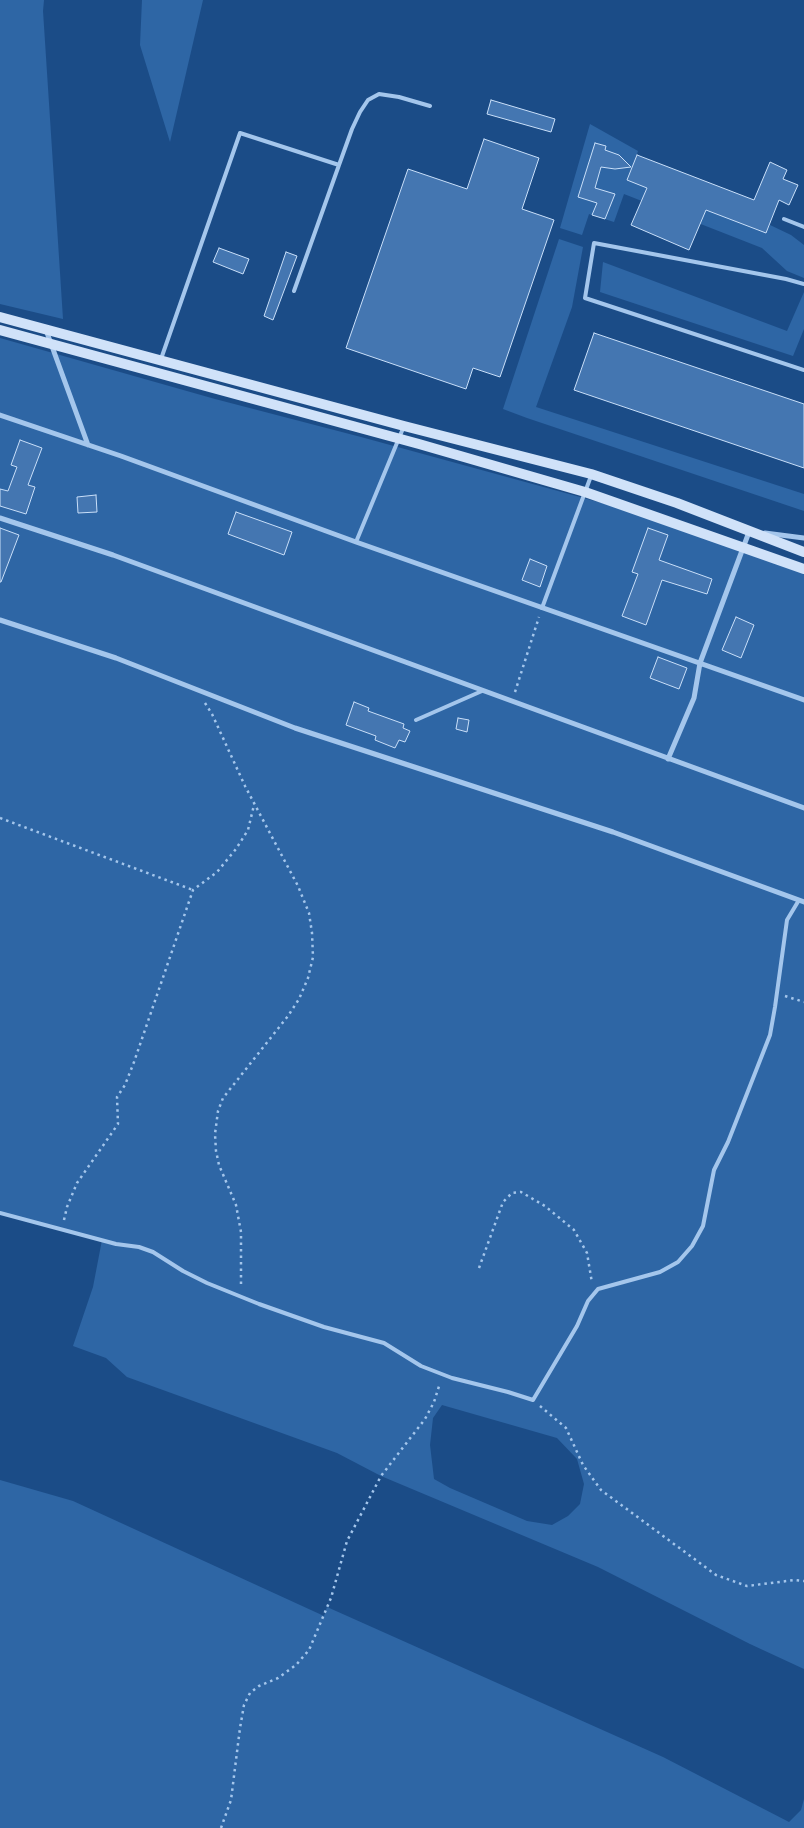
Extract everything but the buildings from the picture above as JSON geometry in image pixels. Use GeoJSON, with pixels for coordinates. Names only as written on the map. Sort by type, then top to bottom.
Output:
{"type":"FeatureCollection","features":[{"type":"Feature","properties":{"kind":"main road"},"geometry":{"type":"LineString","coordinates":[[0,317],[404,426],[591,474],[676,503],[804,552]]}},
{"type":"Feature","properties":{"kind":"main road"},"geometry":{"type":"LineString","coordinates":[[0,330],[585,492],[804,569]]}},
{"type":"Feature","properties":{"kind":"street"},"geometry":{"type":"LineString","coordinates":[[46,330],[88,445]]}},
{"type":"Feature","properties":{"kind":"street"},"geometry":{"type":"LineString","coordinates":[[0,416],[88,445],[804,700]]}},
{"type":"Feature","properties":{"kind":"street"},"geometry":{"type":"LineString","coordinates":[[0,518],[113,555],[804,808]]}},
{"type":"Feature","properties":{"kind":"street"},"geometry":{"type":"LineString","coordinates":[[668,759],[694,698],[700,663],[749,532],[804,536]]}},
{"type":"Feature","properties":{"kind":"street"},"geometry":{"type":"LineString","coordinates":[[0,620],[116,658],[295,728],[567,817],[802,901]]}},
{"type":"Feature","properties":{"kind":"lane"},"geometry":{"type":"LineString","coordinates":[[294,291],[352,130],[368,100],[379,94],[399,97],[430,106]]}},
{"type":"Feature","properties":{"kind":"lane"},"geometry":{"type":"LineString","coordinates":[[160,361],[240,133],[339,165]]}},
{"type":"Feature","properties":{"kind":"lane"},"geometry":{"type":"LineString","coordinates":[[784,219],[804,227]]}},
{"type":"Feature","properties":{"kind":"lane"},"geometry":{"type":"LineString","coordinates":[[804,284],[786,278],[594,243],[585,298],[804,370]]}},
{"type":"Feature","properties":{"kind":"lane"},"geometry":{"type":"LineString","coordinates":[[356,542],[404,426]]}},
{"type":"Feature","properties":{"kind":"lane"},"geometry":{"type":"LineString","coordinates":[[542,608],[591,474]]}},
{"type":"Feature","properties":{"kind":"lane"},"geometry":{"type":"LineString","coordinates":[[416,720],[482,691]]}},
{"type":"Feature","properties":{"kind":"lane"},"geometry":{"type":"LineString","coordinates":[[0,1213],[116,1244],[139,1247],[153,1252],[183,1272],[241,1296],[324,1327],[384,1343],[421,1366],[442,1374],[533,1400],[576,1326],[588,1301],[598,1289],[660,1272],[678,1262],[692,1246],[703,1226],[714,1170],[728,1142],[770,1035],[787,920],[802,901]]}},
{"type":"Feature","properties":{"kind":"path"},"geometry":{"type":"LineString","coordinates":[[512,702],[542,608]]}},
{"type":"Feature","properties":{"kind":"path"},"geometry":{"type":"LineString","coordinates":[[196,689],[212,714],[254,804],[298,886],[308,913],[313,957],[308,978],[299,999],[288,1016],[223,1098],[218,1111],[216,1151],[219,1165],[236,1204],[241,1232],[241,1296]]}},
{"type":"Feature","properties":{"kind":"path"},"geometry":{"type":"LineString","coordinates":[[62,1229],[67,1207],[77,1183],[118,1124],[117,1097],[125,1085],[134,1062],[193,890],[218,872],[236,849],[248,830],[254,804]]}},
{"type":"Feature","properties":{"kind":"path"},"geometry":{"type":"LineString","coordinates":[[0,818],[193,890]]}},
{"type":"Feature","properties":{"kind":"path"},"geometry":{"type":"LineString","coordinates":[[777,993],[804,1002]]}},
{"type":"Feature","properties":{"kind":"path"},"geometry":{"type":"LineString","coordinates":[[479,1268],[503,1202],[512,1193],[522,1192],[545,1206],[574,1230],[587,1253],[592,1275],[593,1295]]}},
{"type":"Feature","properties":{"kind":"path"},"geometry":{"type":"LineString","coordinates":[[221,1828],[232,1800],[244,1705],[250,1693],[259,1686],[278,1678],[296,1665],[309,1650],[331,1598],[347,1541],[381,1476],[425,1419],[434,1402],[442,1374]]}},
{"type":"Feature","properties":{"kind":"path"},"geometry":{"type":"LineString","coordinates":[[533,1400],[553,1415],[566,1428],[583,1465],[601,1490],[716,1575],[747,1586],[795,1580],[804,1581]]}},
{"type":"Feature","properties":{"kind":"shaded area"},"geometry":{"type":"Polygon","coordinates":[[[0,0],[44,0],[43,11],[63,319],[0,304],[0,0]]]}},
{"type":"Feature","properties":{"kind":"shaded area"},"geometry":{"type":"Polygon","coordinates":[[[142,0],[203,0],[170,142],[140,45],[142,0]]]}},
{"type":"Feature","properties":{"kind":"shaded area"},"geometry":{"type":"Polygon","coordinates":[[[590,124],[638,151],[628,180],[766,233],[770,225],[791,235],[804,245],[804,278],[787,271],[762,248],[624,194],[614,222],[589,214],[582,235],[560,228],[590,124]]]}},
{"type":"Feature","properties":{"kind":"shaded area"},"geometry":{"type":"Polygon","coordinates":[[[559,239],[583,247],[572,307],[536,407],[804,494],[804,511],[503,409],[559,239]]]}},
{"type":"Feature","properties":{"kind":"shaded area"},"geometry":{"type":"Polygon","coordinates":[[[603,262],[787,331],[804,292],[804,329],[793,356],[600,292],[603,262]]]}},
{"type":"Feature","properties":{"kind":"shaded area"},"geometry":{"type":"Polygon","coordinates":[[[0,338],[215,399],[653,517],[804,569],[804,1669],[750,1644],[598,1567],[381,1476],[337,1453],[127,1377],[106,1358],[73,1346],[93,1287],[102,1240],[0,1213],[0,338]],[[442,1405],[433,1418],[430,1445],[434,1479],[450,1488],[527,1521],[552,1525],[568,1516],[580,1504],[584,1484],[577,1459],[557,1438],[442,1405]]]}},
{"type":"Feature","properties":{"kind":"shaded area"},"geometry":{"type":"Polygon","coordinates":[[[0,1480],[73,1501],[324,1616],[327,1607],[663,1757],[789,1822],[801,1810],[804,1799],[804,1828],[0,1828],[0,1480]]]}}]}
